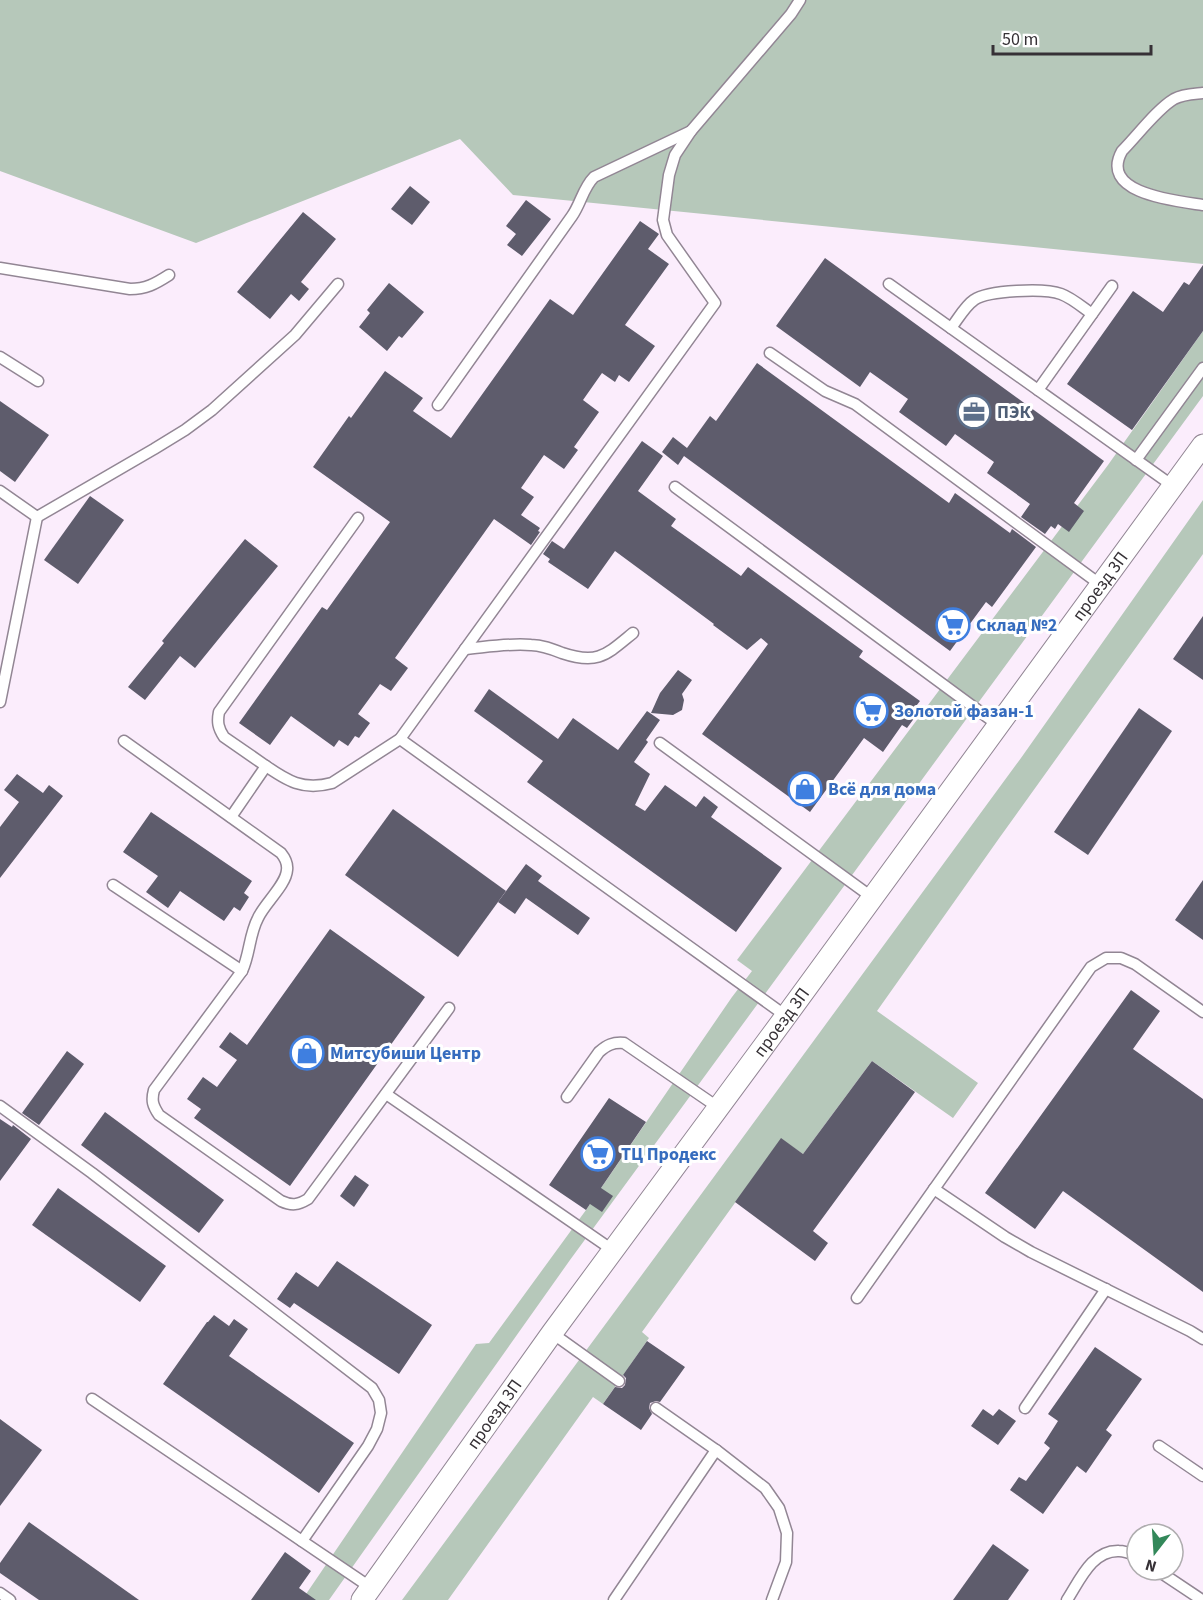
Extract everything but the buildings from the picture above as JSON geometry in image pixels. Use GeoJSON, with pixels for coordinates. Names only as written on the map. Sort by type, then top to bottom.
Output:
{"type":"FeatureCollection","features":[{"type":"Feature","properties":{"kind":"street","name":"проезд 3П"},"geometry":{"type":"LineString","coordinates":[[366,1594],[552,1333],[1203,445]]}},
{"type":"Feature","properties":{"kind":"lane"},"geometry":{"type":"LineString","coordinates":[[358,518],[219,712],[217,721],[224,737],[281,777],[306,786],[332,783],[400,739],[715,303],[666,235],[663,220],[669,175],[675,155],[691,131],[791,14],[800,0]]}},
{"type":"Feature","properties":{"kind":"lane"},"geometry":{"type":"LineString","coordinates":[[1203,93],[1174,98],[1122,151],[1117,167],[1119,175],[1135,189],[1150,195],[1203,204]]}},
{"type":"Feature","properties":{"kind":"lane"},"geometry":{"type":"LineString","coordinates":[[438,405],[572,216],[589,182],[594,177],[691,131]]}},
{"type":"Feature","properties":{"kind":"lane"},"geometry":{"type":"LineString","coordinates":[[0,268],[130,289],[152,285],[169,275]]}},
{"type":"Feature","properties":{"kind":"lane"},"geometry":{"type":"LineString","coordinates":[[0,702],[38,517],[185,430],[212,410],[287,343],[338,284]]}},
{"type":"Feature","properties":{"kind":"lane"},"geometry":{"type":"LineString","coordinates":[[889,284],[1173,486]]}},
{"type":"Feature","properties":{"kind":"lane"},"geometry":{"type":"LineString","coordinates":[[1038,390],[1112,286]]}},
{"type":"Feature","properties":{"kind":"lane"},"geometry":{"type":"LineString","coordinates":[[951,328],[975,299],[996,292],[1060,293],[1092,314]]}},
{"type":"Feature","properties":{"kind":"lane"},"geometry":{"type":"LineString","coordinates":[[770,353],[825,391],[855,404],[1101,585]]}},
{"type":"Feature","properties":{"kind":"lane"},"geometry":{"type":"LineString","coordinates":[[0,357],[38,381]]}},
{"type":"Feature","properties":{"kind":"lane"},"geometry":{"type":"LineString","coordinates":[[1136,460],[1203,368]]}},
{"type":"Feature","properties":{"kind":"lane"},"geometry":{"type":"LineString","coordinates":[[675,487],[998,725]]}},
{"type":"Feature","properties":{"kind":"lane"},"geometry":{"type":"LineString","coordinates":[[0,491],[38,517]]}},
{"type":"Feature","properties":{"kind":"lane"},"geometry":{"type":"LineString","coordinates":[[465,649],[528,644],[588,659],[597,658],[609,652],[633,633]]}},
{"type":"Feature","properties":{"kind":"lane"},"geometry":{"type":"LineString","coordinates":[[400,739],[786,1016]]}},
{"type":"Feature","properties":{"kind":"lane"},"geometry":{"type":"LineString","coordinates":[[124,741],[281,853],[286,861],[287,870],[285,879],[259,914],[242,971],[154,1090],[151,1099],[159,1115],[281,1201],[289,1205],[300,1204],[308,1199],[449,1008]]}},
{"type":"Feature","properties":{"kind":"lane"},"geometry":{"type":"LineString","coordinates":[[660,742],[873,898]]}},
{"type":"Feature","properties":{"kind":"lane"},"geometry":{"type":"LineString","coordinates":[[231,817],[266,766]]}},
{"type":"Feature","properties":{"kind":"lane"},"geometry":{"type":"LineString","coordinates":[[113,885],[242,971]]}},
{"type":"Feature","properties":{"kind":"lane"},"geometry":{"type":"LineString","coordinates":[[857,1298],[1091,967],[1106,958],[1121,958],[1135,964],[1203,1012]]}},
{"type":"Feature","properties":{"kind":"lane"},"geometry":{"type":"LineString","coordinates":[[567,1097],[599,1052],[615,1042],[624,1043],[718,1108]]}},
{"type":"Feature","properties":{"kind":"lane"},"geometry":{"type":"LineString","coordinates":[[386,1094],[614,1251]]}},
{"type":"Feature","properties":{"kind":"lane"},"geometry":{"type":"LineString","coordinates":[[0,1106],[92,1173],[372,1388],[379,1400],[381,1413],[377,1429],[368,1446],[302,1541]]}},
{"type":"Feature","properties":{"kind":"lane"},"geometry":{"type":"LineString","coordinates":[[934,1189],[1031,1252],[1203,1339]]}},
{"type":"Feature","properties":{"kind":"lane"},"geometry":{"type":"LineString","coordinates":[[1025,1408],[1106,1289]]}},
{"type":"Feature","properties":{"kind":"lane"},"geometry":{"type":"LineString","coordinates":[[552,1333],[619,1381]]}},
{"type":"Feature","properties":{"kind":"lane"},"geometry":{"type":"LineString","coordinates":[[92,1399],[302,1541],[366,1594]]}},
{"type":"Feature","properties":{"kind":"lane"},"geometry":{"type":"LineString","coordinates":[[656,1408],[765,1488],[779,1508],[788,1533],[786,1562],[772,1600]]}},
{"type":"Feature","properties":{"kind":"lane"},"geometry":{"type":"LineString","coordinates":[[1159,1446],[1203,1476]]}},
{"type":"Feature","properties":{"kind":"lane"},"geometry":{"type":"LineString","coordinates":[[614,1600],[716,1450]]}},
{"type":"Feature","properties":{"kind":"lane"},"geometry":{"type":"LineString","coordinates":[[1066,1600],[1093,1560],[1105,1553],[1125,1552]]}},
{"type":"Feature","properties":{"kind":"lane"},"geometry":{"type":"LineString","coordinates":[[1175,1582],[1202,1600]]}},
{"type":"Feature","properties":{"kind":"lane"},"geometry":{"type":"LineString","coordinates":[[0,1593],[10,1600]]}},
{"type":"Feature","properties":{"kind":"green space"},"geometry":{"type":"Polygon","coordinates":[[[0,0],[1203,0],[1203,264],[513,195],[460,139],[196,243],[0,171],[0,0]]]}},
{"type":"Feature","properties":{"kind":"green space"},"geometry":{"type":"Polygon","coordinates":[[[1203,331],[1203,396],[570,1260],[329,1600],[302,1600],[476,1344],[489,1343],[586,1210],[752,971],[737,960],[1108,465],[1203,331]]]}},
{"type":"Feature","properties":{"kind":"green space"},"geometry":{"type":"Polygon","coordinates":[[[1203,500],[1203,554],[877,1011],[978,1083],[953,1118],[872,1061],[803,1154],[781,1139],[642,1332],[649,1338],[603,1404],[593,1397],[448,1600],[402,1600],[1021,758],[1203,500]]]}},
{"type":"Feature","properties":{"kind":"place","name":"ПЭК"},"geometry":{"type":"Point","coordinates":[974,412]}},
{"type":"Feature","properties":{"kind":"place","name":"Склад №2"},"geometry":{"type":"Point","coordinates":[953,625]}},
{"type":"Feature","properties":{"kind":"place","name":"Золотой фазан-1"},"geometry":{"type":"Point","coordinates":[871,711]}},
{"type":"Feature","properties":{"kind":"place","name":"Всё для дома"},"geometry":{"type":"Point","coordinates":[805,789]}},
{"type":"Feature","properties":{"kind":"place","name":"Митсубиши Центр"},"geometry":{"type":"Point","coordinates":[307,1053]}},
{"type":"Feature","properties":{"kind":"place","name":"ТЦ Продекс"},"geometry":{"type":"Point","coordinates":[598,1154]}}]}
